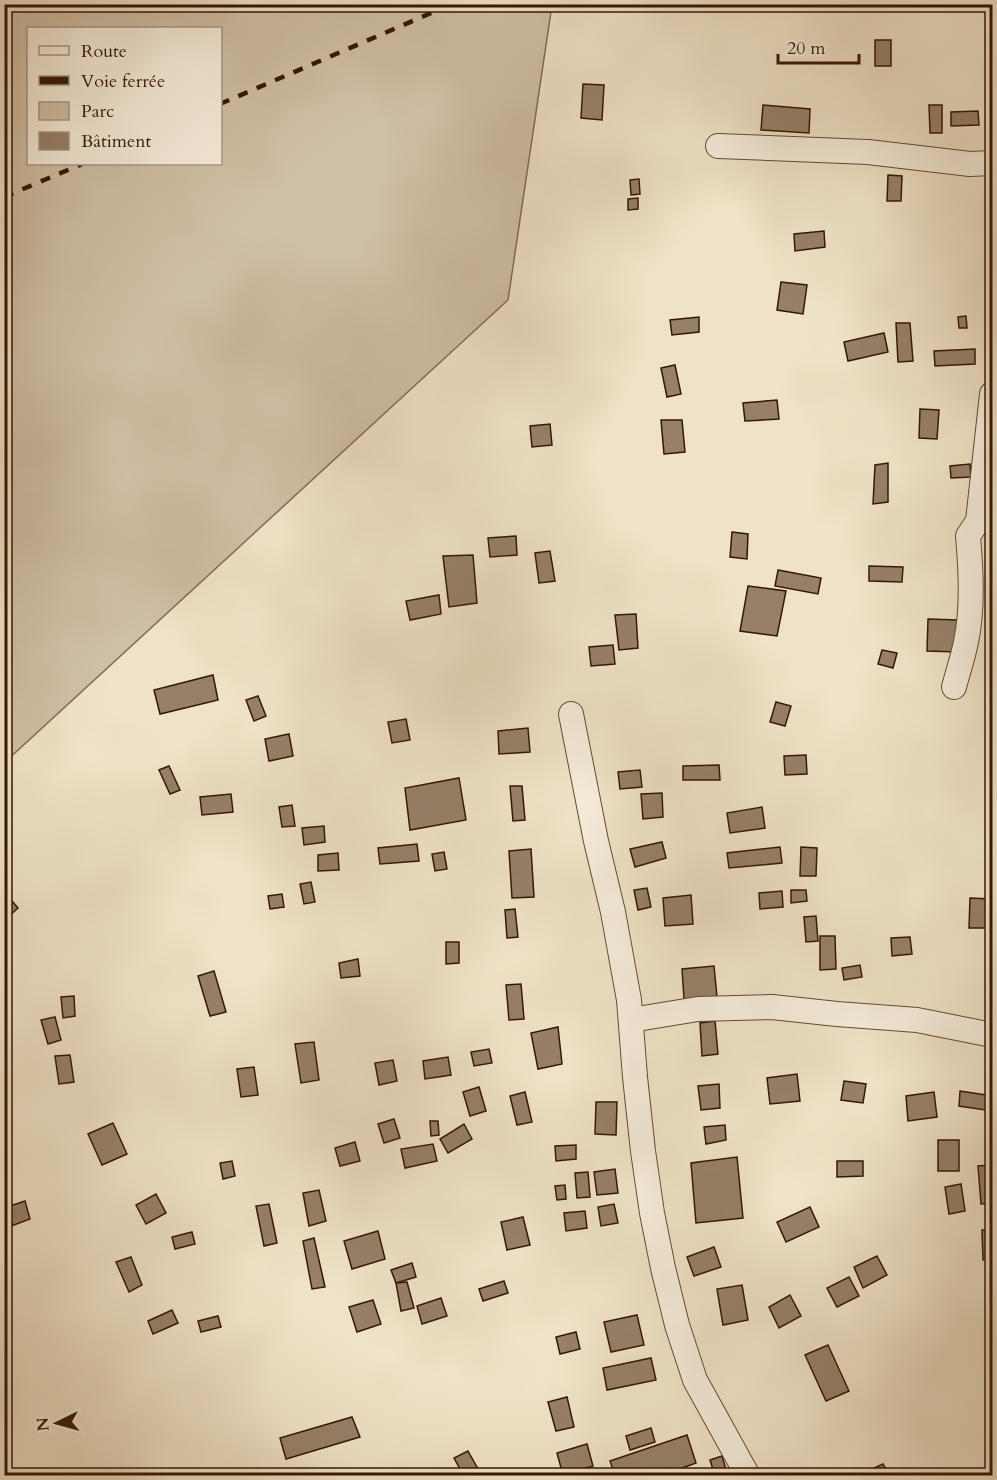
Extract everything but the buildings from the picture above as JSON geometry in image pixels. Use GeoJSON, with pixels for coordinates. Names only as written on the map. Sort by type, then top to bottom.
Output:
{"type":"FeatureCollection","features":[{"type":"Feature","properties":{"kind":"street"},"geometry":{"type":"LineString","coordinates":[[718,146],[868,152],[970,164],[993,164]]}},
{"type":"Feature","properties":{"kind":"street"},"geometry":{"type":"LineString","coordinates":[[954,687],[966,640],[971,592],[968,536],[978,521],[993,394]]}},
{"type":"Feature","properties":{"kind":"street"},"geometry":{"type":"LineString","coordinates":[[571,714],[596,841],[613,912],[629,1000],[635,1077],[652,1213],[676,1325],[695,1380],[748,1476]]}},
{"type":"Feature","properties":{"kind":"street"},"geometry":{"type":"LineString","coordinates":[[631,1020],[698,1009],[772,1007],[917,1020],[993,1035]]}},
{"type":"Feature","properties":{"kind":"green space"},"geometry":{"type":"Polygon","coordinates":[[[5,4],[552,5],[508,300],[5,762],[5,4]]]}},
{"type":"Feature","properties":{"kind":"railway"},"geometry":{"type":"LineString","coordinates":[[222,103],[452,4]]}},
{"type":"Feature","properties":{"kind":"railway"},"geometry":{"type":"LineString","coordinates":[[4,197],[80,165]]}}]}
